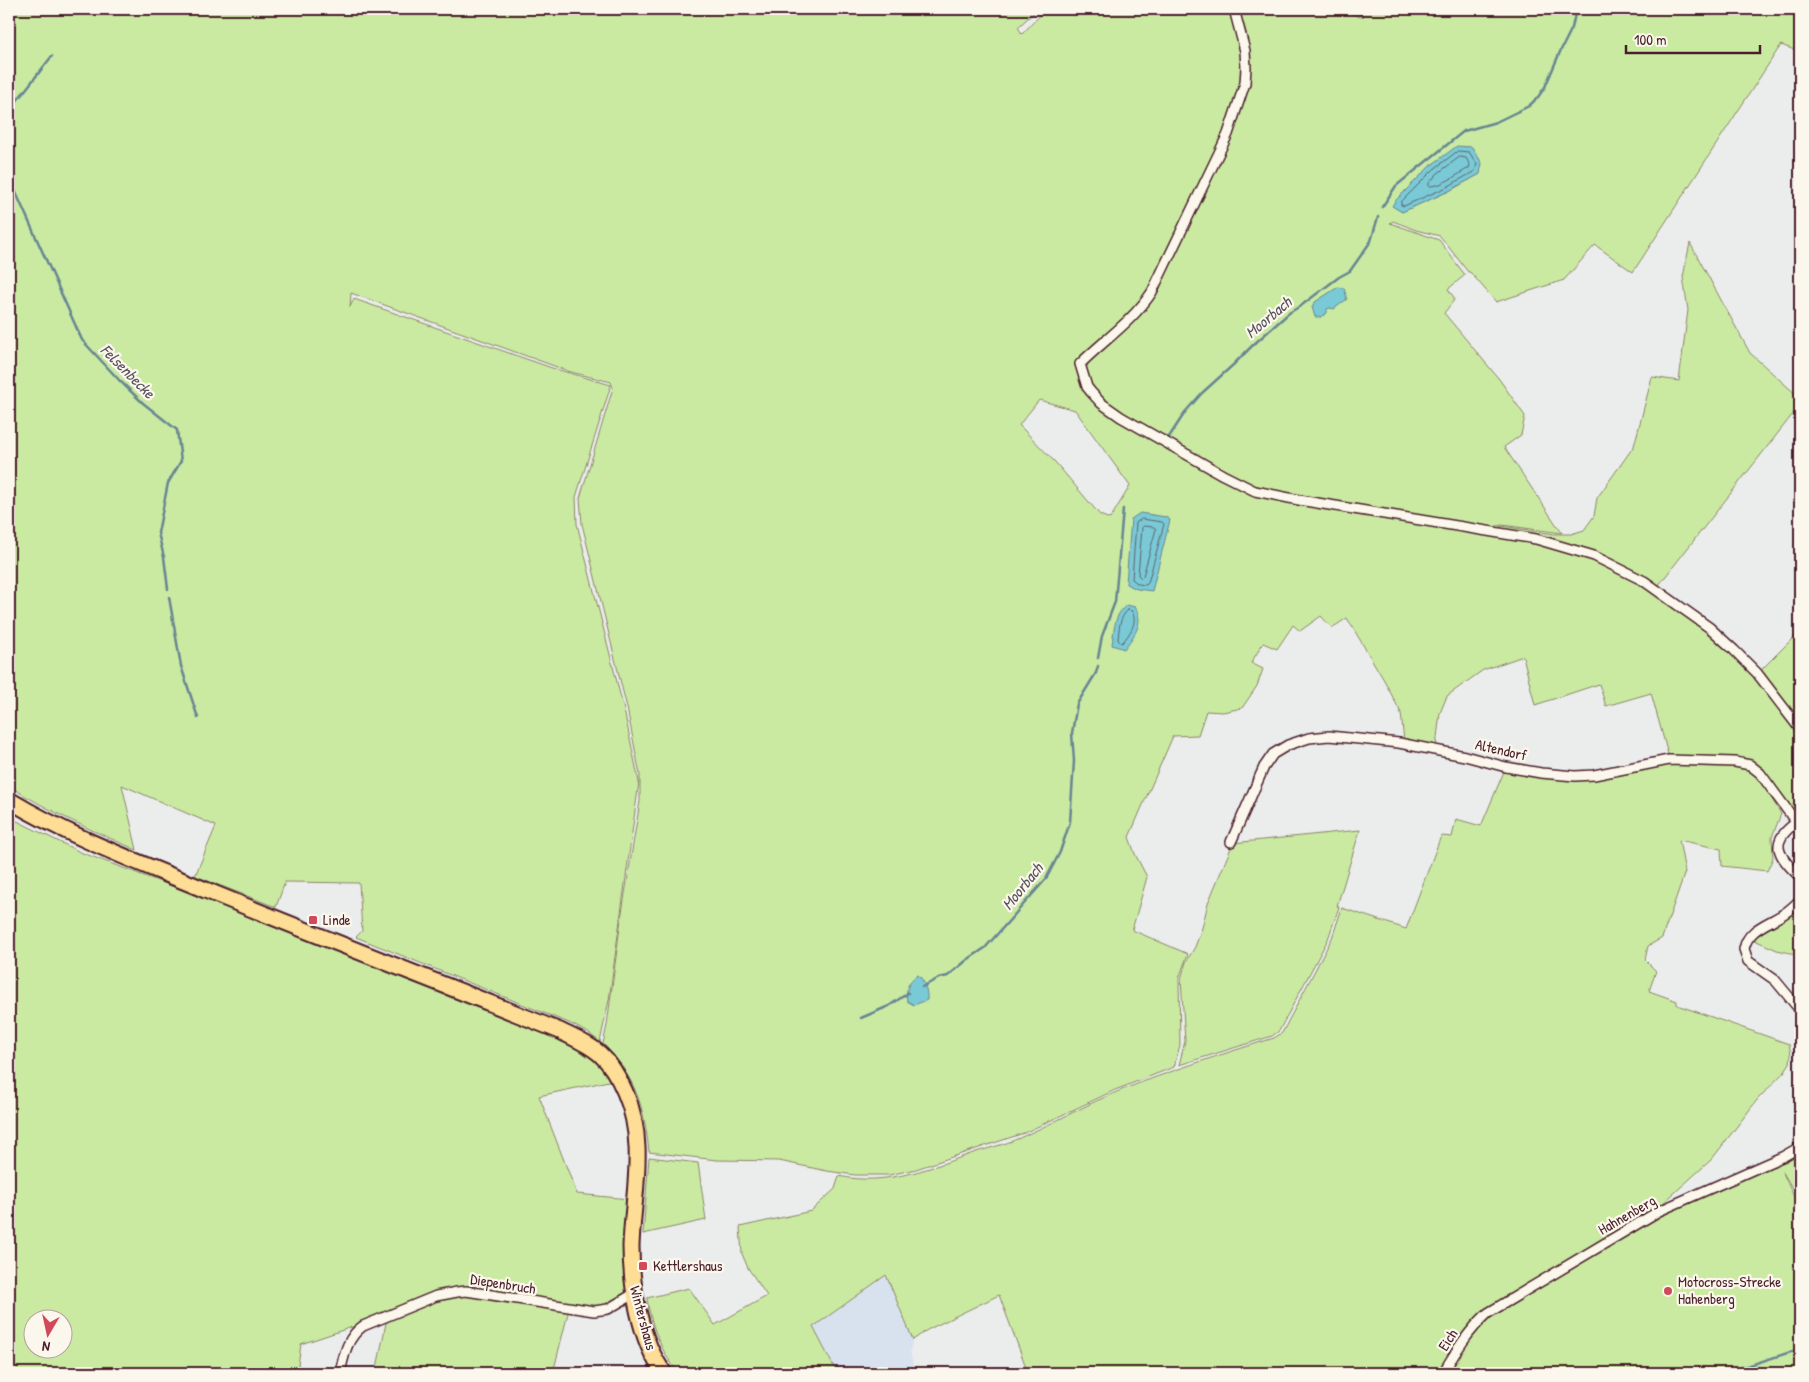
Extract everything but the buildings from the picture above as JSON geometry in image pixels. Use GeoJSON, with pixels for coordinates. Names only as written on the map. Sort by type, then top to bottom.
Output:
{"type":"FeatureCollection","features":[{"type":"Feature","properties":{"kind":"main road","name":"Wintershaus"},"geometry":{"type":"LineString","coordinates":[[9,800],[90,842],[504,1008],[578,1040],[600,1054],[615,1072],[627,1097],[637,1136],[638,1171],[631,1246],[635,1293],[646,1338],[653,1356],[664,1373]]}},
{"type":"Feature","properties":{"kind":"street"},"geometry":{"type":"LineString","coordinates":[[1234,9],[1245,51],[1246,68],[1245,83],[1228,134],[1152,292],[1129,321],[1096,347],[1080,364],[1087,387],[1101,403],[1144,430],[1223,476],[1255,491],[1536,539],[1594,556],[1644,581],[1710,628],[1757,673],[1800,729]]}},
{"type":"Feature","properties":{"kind":"street","name":"Altendorf"},"geometry":{"type":"LineString","coordinates":[[1231,842],[1264,767],[1273,754],[1288,745],[1309,738],[1329,736],[1399,743],[1465,756],[1506,767],[1575,776],[1594,775],[1669,760],[1740,762],[1750,765],[1760,773],[1798,821]]}},
{"type":"Feature","properties":{"kind":"street"},"geometry":{"type":"LineString","coordinates":[[1798,821],[1784,833],[1779,849],[1784,860],[1800,877]]}},
{"type":"Feature","properties":{"kind":"street"},"geometry":{"type":"LineString","coordinates":[[1800,900],[1784,914],[1755,930],[1748,937],[1744,949],[1748,961],[1775,980],[1800,1010]]}},
{"type":"Feature","properties":{"kind":"street","name":"Hahnenberg"},"geometry":{"type":"LineString","coordinates":[[1477,1323],[1488,1313],[1659,1211],[1784,1156],[1800,1147]]}},
{"type":"Feature","properties":{"kind":"street","name":"Diepenbruch"},"geometry":{"type":"LineString","coordinates":[[340,1373],[347,1346],[355,1331],[436,1296],[466,1291],[594,1311],[608,1309],[635,1293]]}},
{"type":"Feature","properties":{"kind":"street","name":"Eich"},"geometry":{"type":"LineString","coordinates":[[1443,1373],[1461,1343],[1477,1323]]}},
{"type":"Feature","properties":{"kind":"shaded area"},"geometry":{"type":"Polygon","coordinates":[[[886,1275],[913,1340],[910,1350],[914,1373],[837,1373],[813,1327],[886,1275]]]}},
{"type":"Feature","properties":{"kind":"green space"},"geometry":{"type":"Polygon","coordinates":[[[9,9],[1038,9],[1018,27],[1022,34],[1046,9],[1232,9],[1240,41],[1243,76],[1226,133],[1164,264],[1141,303],[1078,364],[1079,376],[1086,394],[1105,411],[1171,452],[1254,493],[1537,541],[1593,558],[1643,584],[1709,629],[1733,651],[1800,731],[1800,817],[1796,820],[1758,769],[1669,758],[1651,693],[1606,706],[1599,684],[1535,705],[1523,656],[1483,670],[1447,696],[1440,713],[1436,746],[1404,741],[1401,713],[1384,680],[1347,618],[1332,628],[1321,616],[1300,631],[1293,625],[1277,649],[1263,643],[1251,663],[1263,669],[1257,686],[1242,708],[1223,712],[1206,711],[1198,735],[1173,736],[1129,837],[1135,854],[1147,877],[1132,930],[1188,954],[1179,978],[1180,1045],[1174,1067],[1115,1090],[1024,1133],[916,1169],[889,1175],[855,1175],[779,1161],[717,1160],[649,1152],[641,1106],[631,1081],[603,1044],[640,801],[640,775],[627,708],[582,524],[580,498],[613,388],[611,382],[571,372],[351,293],[350,307],[354,299],[552,368],[611,385],[576,497],[577,524],[624,710],[639,782],[609,1000],[600,1042],[587,1032],[569,1023],[356,937],[362,931],[359,883],[285,882],[276,907],[195,876],[216,826],[122,785],[137,850],[56,813],[9,786],[9,9]],[[1039,400],[1019,425],[1055,462],[1100,515],[1110,519],[1130,486],[1075,410],[1039,400]]]}},
{"type":"Feature","properties":{"kind":"green space"},"geometry":{"type":"Polygon","coordinates":[[[1239,9],[1342,9],[1360,17],[1364,16],[1348,9],[1800,9],[1800,52],[1781,45],[1633,272],[1595,245],[1564,280],[1496,302],[1468,272],[1440,236],[1416,230],[1393,221],[1390,223],[1439,240],[1465,275],[1448,289],[1455,299],[1444,313],[1499,379],[1525,416],[1521,435],[1504,447],[1562,533],[1502,525],[1484,529],[1325,503],[1255,488],[1165,440],[1110,405],[1093,387],[1087,377],[1086,368],[1092,357],[1139,315],[1229,136],[1249,51],[1239,9]],[[1430,166],[1395,201],[1393,206],[1402,212],[1449,191],[1480,174],[1430,166]]]}},
{"type":"Feature","properties":{"kind":"green space"},"geometry":{"type":"Polygon","coordinates":[[[1690,243],[1750,353],[1800,398],[1800,405],[1658,586],[1595,555],[1494,530],[1502,526],[1554,534],[1571,534],[1584,530],[1594,516],[1597,498],[1634,446],[1652,377],[1679,381],[1688,310],[1683,277],[1690,243]]]}},
{"type":"Feature","properties":{"kind":"green space"},"geometry":{"type":"Polygon","coordinates":[[[1800,631],[1800,726],[1759,672],[1800,631]]]}},
{"type":"Feature","properties":{"kind":"green space"},"geometry":{"type":"Polygon","coordinates":[[[1672,763],[1744,765],[1759,778],[1781,814],[1772,837],[1773,858],[1767,871],[1722,866],[1721,849],[1679,840],[1685,872],[1662,938],[1648,946],[1645,960],[1656,971],[1649,991],[1677,1001],[1677,1005],[1789,1044],[1790,1063],[1784,1072],[1757,1100],[1712,1159],[1661,1205],[1486,1310],[1463,1332],[1439,1373],[1393,1373],[1389,1371],[1387,1373],[1019,1373],[1024,1371],[1026,1367],[999,1295],[927,1330],[913,1340],[886,1275],[813,1327],[837,1373],[679,1373],[667,1357],[654,1328],[647,1298],[689,1288],[715,1325],[767,1296],[748,1268],[742,1254],[740,1227],[811,1211],[835,1189],[839,1176],[874,1179],[909,1174],[1001,1145],[1038,1130],[1119,1091],[1196,1063],[1274,1038],[1282,1033],[1332,938],[1342,908],[1406,929],[1441,836],[1452,837],[1456,819],[1481,826],[1505,769],[1575,778],[1672,763]]]}},
{"type":"Feature","properties":{"kind":"green space"},"geometry":{"type":"Polygon","coordinates":[[[9,817],[80,852],[298,933],[558,1034],[596,1059],[613,1080],[539,1096],[577,1194],[629,1199],[632,1293],[602,1310],[466,1289],[301,1344],[297,1373],[9,1373],[9,817]]]}},
{"type":"Feature","properties":{"kind":"green space"},"geometry":{"type":"Polygon","coordinates":[[[1360,830],[1337,906],[1339,907],[1328,939],[1279,1031],[1272,1036],[1179,1065],[1185,1041],[1181,979],[1186,962],[1195,947],[1202,928],[1208,903],[1233,843],[1360,830]]]}},
{"type":"Feature","properties":{"kind":"green space"},"geometry":{"type":"Polygon","coordinates":[[[1800,907],[1800,955],[1777,950],[1752,939],[1800,907]]]}},
{"type":"Feature","properties":{"kind":"green space","name":"Motocross-Strecke Hahenberg"},"geometry":{"type":"Polygon","coordinates":[[[1800,1152],[1800,1201],[1782,1171],[1800,1210],[1800,1373],[1448,1373],[1464,1345],[1492,1317],[1659,1217],[1778,1164],[1800,1152]]]}},
{"type":"Feature","properties":{"kind":"green space"},"geometry":{"type":"Polygon","coordinates":[[[649,1157],[698,1163],[706,1220],[643,1234],[649,1157]]]}},
{"type":"Feature","properties":{"kind":"green space"},"geometry":{"type":"Polygon","coordinates":[[[465,1293],[569,1309],[553,1373],[376,1373],[386,1323],[389,1318],[438,1299],[465,1293]]]}},
{"type":"Feature","properties":{"kind":"water"},"geometry":{"type":"Polygon","coordinates":[[[1457,146],[1472,147],[1482,163],[1480,174],[1449,191],[1402,212],[1392,206],[1430,166],[1457,146]]]}},
{"type":"Feature","properties":{"kind":"water"},"geometry":{"type":"Polygon","coordinates":[[[1338,287],[1344,288],[1347,299],[1334,309],[1327,309],[1327,313],[1321,317],[1315,317],[1312,307],[1315,302],[1338,287]]]}},
{"type":"Feature","properties":{"kind":"water"},"geometry":{"type":"Polygon","coordinates":[[[1140,513],[1166,517],[1170,520],[1152,591],[1137,589],[1126,584],[1131,519],[1140,513]]]}},
{"type":"Feature","properties":{"kind":"water"},"geometry":{"type":"Polygon","coordinates":[[[1127,605],[1135,607],[1138,613],[1139,624],[1135,634],[1124,649],[1112,645],[1117,618],[1127,605]]]}},
{"type":"Feature","properties":{"kind":"water"},"geometry":{"type":"Polygon","coordinates":[[[918,975],[925,986],[927,1000],[914,1005],[907,1001],[906,993],[912,980],[918,975]]]}},
{"type":"Feature","properties":{"kind":"waterway","name":"Moorbach"},"geometry":{"type":"LineString","coordinates":[[1382,207],[1396,186],[1464,131],[1496,122],[1529,106],[1538,97],[1545,87],[1572,28],[1576,9]]}},
{"type":"Feature","properties":{"kind":"waterway","name":"Felsenbecke"},"geometry":{"type":"LineString","coordinates":[[9,129],[12,107],[52,56]]}},
{"type":"Feature","properties":{"kind":"waterway","name":"Felsenbecke"},"geometry":{"type":"LineString","coordinates":[[9,169],[13,186],[82,340],[143,403],[177,430],[181,461],[168,483],[158,533],[164,557],[168,589]]}},
{"type":"Feature","properties":{"kind":"waterway","name":"Moorbach"},"geometry":{"type":"LineString","coordinates":[[1169,437],[1186,411],[1202,393],[1253,345],[1289,313],[1350,271],[1371,241],[1378,217]]}},
{"type":"Feature","properties":{"kind":"waterway","name":"Moorbach"},"geometry":{"type":"LineString","coordinates":[[1098,658],[1102,636],[1115,602],[1123,509]]}},
{"type":"Feature","properties":{"kind":"waterway","name":"Felsenbecke"},"geometry":{"type":"LineString","coordinates":[[169,597],[181,666],[198,718]]}},
{"type":"Feature","properties":{"kind":"waterway","name":"Moorbach"},"geometry":{"type":"LineString","coordinates":[[922,987],[939,978],[948,976],[985,948],[1046,879],[1060,852],[1070,822],[1074,761],[1072,733],[1077,704],[1096,673],[1098,666]]}},
{"type":"Feature","properties":{"kind":"waterway","name":"Moorbach"},"geometry":{"type":"LineString","coordinates":[[861,1018],[889,1006],[908,993]]}},
{"type":"Feature","properties":{"kind":"waterway"},"geometry":{"type":"LineString","coordinates":[[1725,1373],[1800,1349]]}},
{"type":"Feature","properties":{"kind":"place","name":"Linde"},"geometry":{"type":"Point","coordinates":[313,920]}},
{"type":"Feature","properties":{"kind":"place","name":"Kettlershaus"},"geometry":{"type":"Point","coordinates":[643,1266]}},
{"type":"Feature","properties":{"kind":"place","name":"Motocross-Strecke Hahenberg"},"geometry":{"type":"Point","coordinates":[1668,1291]}}]}
